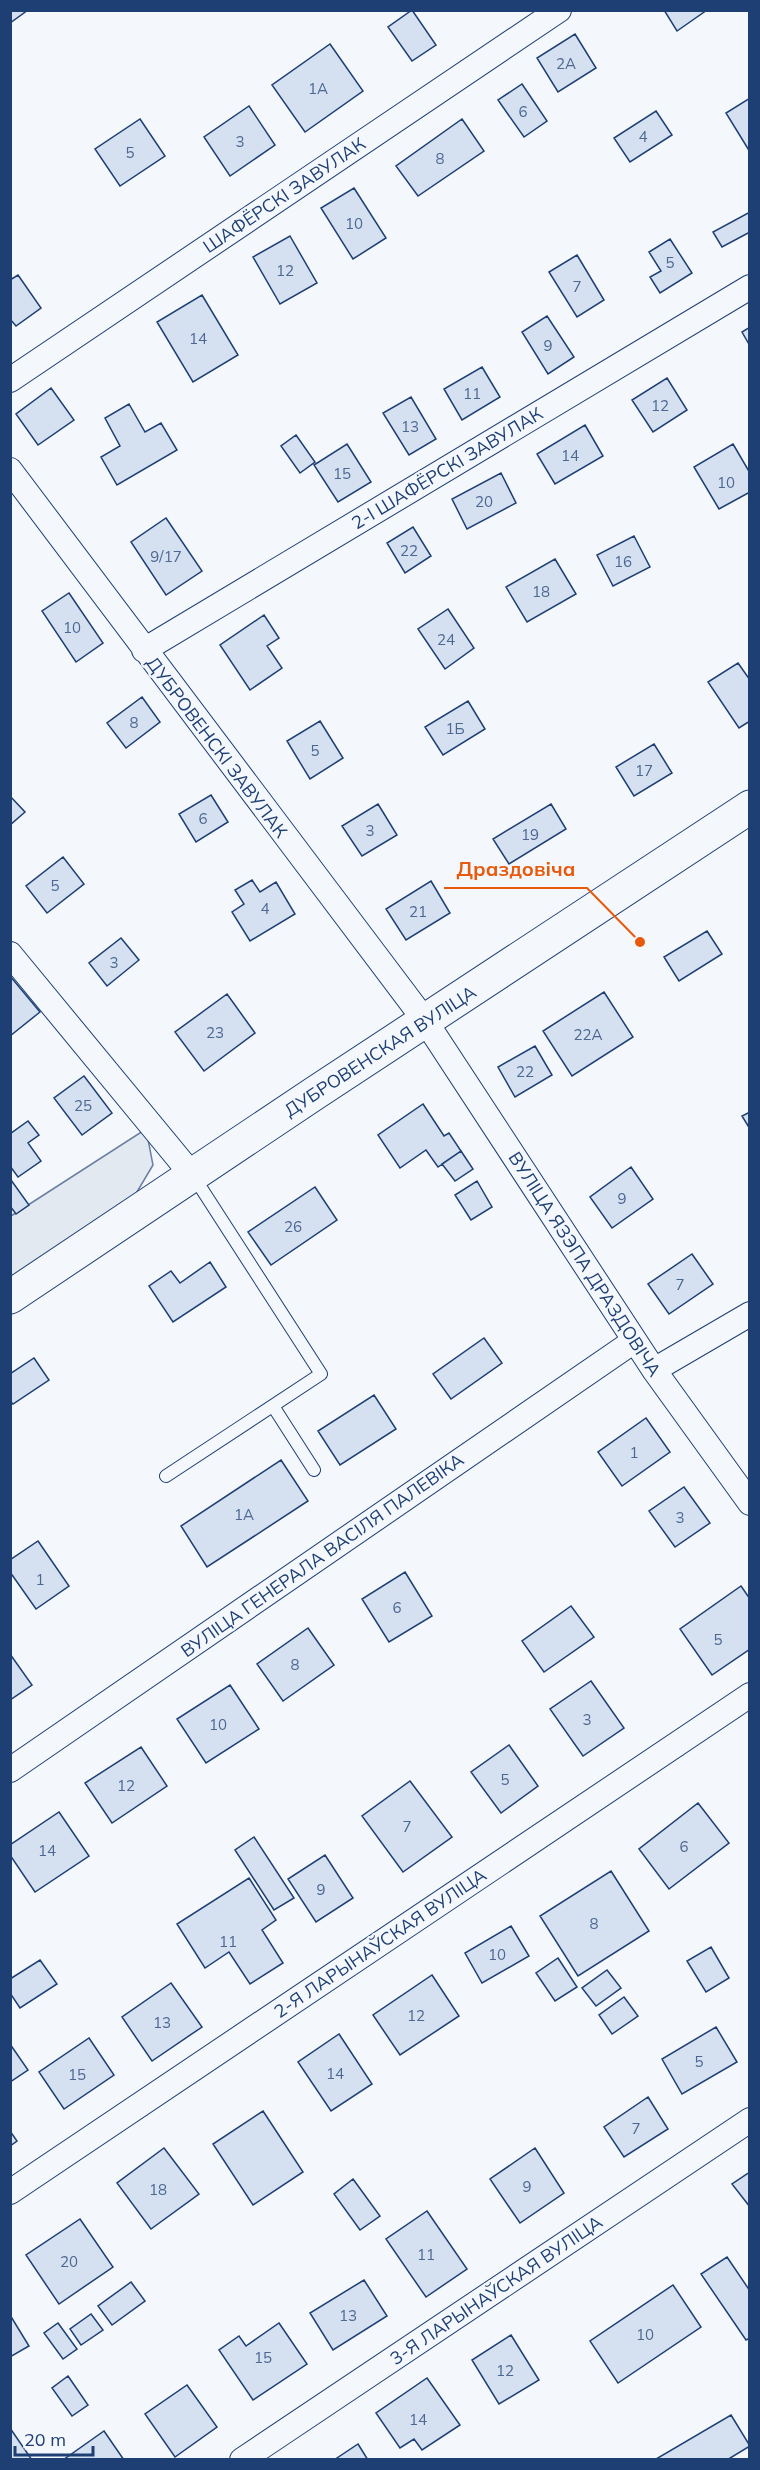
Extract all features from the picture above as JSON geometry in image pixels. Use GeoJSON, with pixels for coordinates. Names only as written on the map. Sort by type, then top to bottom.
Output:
{"type":"FeatureCollection","features":[{"type":"Feature","properties":{"kind":"main road","name":"ДУБРОВЕНСКАЯ ВУЛІЦА"},"geometry":{"type":"LineString","coordinates":[[10,1297],[750,807]]}},
{"type":"Feature","properties":{"kind":"street","name":"ШАФЁРСКІ ЗАВУЛАК"},"geometry":{"type":"LineString","coordinates":[[10,380],[559,10]]}},
{"type":"Feature","properties":{"kind":"street","name":"2-І ШАФЁРСКІ ЗАВУЛАК"},"geometry":{"type":"LineString","coordinates":[[144,650],[750,287]]}},
{"type":"Feature","properties":{"kind":"street","name":"ДУБРОВЕНСКІ ЗАВУЛАК"},"geometry":{"type":"LineString","coordinates":[[10,470],[426,1022]]}},
{"type":"Feature","properties":{"kind":"street"},"geometry":{"type":"LineString","coordinates":[[10,954],[193,1176]]}},
{"type":"Feature","properties":{"kind":"street","name":"ВУЛІЦА ЯЗЭПА ДРАЗДОВІЧА"},"geometry":{"type":"LineString","coordinates":[[426,1022],[634,1341],[750,1503]]}},
{"type":"Feature","properties":{"kind":"street"},"geometry":{"type":"LineString","coordinates":[[654,1370],[750,1314]]}},
{"type":"Feature","properties":{"kind":"street","name":"ВУЛІЦА ГЕНЕРАЛА ВАСІЛЯ ПАЛЕВІКА"},"geometry":{"type":"LineString","coordinates":[[10,1770],[634,1341]]}},
{"type":"Feature","properties":{"kind":"street","name":"2-Я ЛАРЫНАЎСКАЯ ВУЛІЦА"},"geometry":{"type":"LineString","coordinates":[[10,2192],[750,1695]]}},
{"type":"Feature","properties":{"kind":"street","name":"3-Я ЛАРЫНАЎСКАЯ ВУЛІЦА"},"geometry":{"type":"LineString","coordinates":[[242,2460],[750,2120]]}},
{"type":"Feature","properties":{"kind":"lane"},"geometry":{"type":"LineString","coordinates":[[166,1476],[321,1374],[193,1176]]}},
{"type":"Feature","properties":{"kind":"lane"},"geometry":{"type":"LineString","coordinates":[[273,1406],[314,1470]]}},
{"type":"Feature","properties":{"kind":"shaded area"},"geometry":{"type":"Polygon","coordinates":[[[146,1129],[153,1165],[134,1197],[11,1278],[11,1216],[146,1129]]]}},
{"type":"Feature","properties":{"kind":"building"},"geometry":{"type":"Polygon","coordinates":[[[10,10],[28,10],[10,23],[10,10]]]}},
{"type":"Feature","properties":{"kind":"building"},"geometry":{"type":"Polygon","coordinates":[[[412,10],[436,45],[412,61],[388,27],[412,10]]]}},
{"type":"Feature","properties":{"kind":"building"},"geometry":{"type":"Polygon","coordinates":[[[664,10],[707,10],[677,31],[664,10]]]}},
{"type":"Feature","properties":{"kind":"building"},"geometry":{"type":"Polygon","coordinates":[[[575,34],[596,68],[558,92],[537,58],[575,34]]]}},
{"type":"Feature","properties":{"kind":"building"},"geometry":{"type":"Polygon","coordinates":[[[330,44],[363,91],[305,132],[272,85],[330,44]]]}},
{"type":"Feature","properties":{"kind":"building"},"geometry":{"type":"Polygon","coordinates":[[[522,84],[547,121],[524,137],[498,100],[522,84]]]}},
{"type":"Feature","properties":{"kind":"building"},"geometry":{"type":"Polygon","coordinates":[[[750,98],[750,152],[726,113],[750,98]]]}},
{"type":"Feature","properties":{"kind":"building"},"geometry":{"type":"Polygon","coordinates":[[[249,106],[275,145],[230,176],[204,137],[249,106]]]}},
{"type":"Feature","properties":{"kind":"building"},"geometry":{"type":"Polygon","coordinates":[[[656,111],[672,135],[630,162],[614,138],[656,111]]]}},
{"type":"Feature","properties":{"kind":"building"},"geometry":{"type":"Polygon","coordinates":[[[140,119],[165,156],[120,186],[95,149],[140,119]]]}},
{"type":"Feature","properties":{"kind":"building"},"geometry":{"type":"Polygon","coordinates":[[[462,119],[484,151],[418,196],[396,166],[462,119]]]}},
{"type":"Feature","properties":{"kind":"building"},"geometry":{"type":"Polygon","coordinates":[[[354,188],[386,238],[353,259],[321,208],[354,188]]]}},
{"type":"Feature","properties":{"kind":"building"},"geometry":{"type":"Polygon","coordinates":[[[750,212],[750,232],[722,247],[713,232],[750,212]]]}},
{"type":"Feature","properties":{"kind":"building"},"geometry":{"type":"Polygon","coordinates":[[[290,236],[317,283],[280,304],[253,257],[290,236]]]}},
{"type":"Feature","properties":{"kind":"building"},"geometry":{"type":"Polygon","coordinates":[[[670,239],[692,273],[660,293],[650,277],[661,271],[649,252],[670,239]]]}},
{"type":"Feature","properties":{"kind":"building"},"geometry":{"type":"Polygon","coordinates":[[[577,255],[604,300],[577,317],[549,272],[577,255]]]}},
{"type":"Feature","properties":{"kind":"building"},"geometry":{"type":"Polygon","coordinates":[[[18,275],[41,308],[16,326],[10,319],[10,280],[18,275]]]}},
{"type":"Feature","properties":{"kind":"building"},"geometry":{"type":"Polygon","coordinates":[[[202,295],[238,355],[193,382],[157,322],[202,295]]]}},
{"type":"Feature","properties":{"kind":"building"},"geometry":{"type":"Polygon","coordinates":[[[547,316],[574,357],[548,374],[522,332],[547,316]]]}},
{"type":"Feature","properties":{"kind":"building"},"geometry":{"type":"Polygon","coordinates":[[[750,327],[750,346],[742,332],[750,327]]]}},
{"type":"Feature","properties":{"kind":"building"},"geometry":{"type":"Polygon","coordinates":[[[482,367],[500,397],[462,420],[444,389],[482,367]]]}},
{"type":"Feature","properties":{"kind":"building"},"geometry":{"type":"Polygon","coordinates":[[[667,378],[687,410],[653,432],[632,400],[667,378]]]}},
{"type":"Feature","properties":{"kind":"building"},"geometry":{"type":"Polygon","coordinates":[[[51,388],[74,420],[38,445],[16,414],[51,388]]]}},
{"type":"Feature","properties":{"kind":"building"},"geometry":{"type":"Polygon","coordinates":[[[411,397],[436,439],[409,455],[383,413],[411,397]]]}},
{"type":"Feature","properties":{"kind":"building"},"geometry":{"type":"Polygon","coordinates":[[[129,404],[145,432],[161,423],[177,450],[117,485],[101,457],[120,446],[105,418],[129,404]]]}},
{"type":"Feature","properties":{"kind":"building"},"geometry":{"type":"Polygon","coordinates":[[[585,425],[603,456],[555,484],[537,454],[585,425]]]}},
{"type":"Feature","properties":{"kind":"building"},"geometry":{"type":"Polygon","coordinates":[[[296,435],[315,462],[300,473],[281,446],[296,435]]]}},
{"type":"Feature","properties":{"kind":"building"},"geometry":{"type":"Polygon","coordinates":[[[347,444],[371,482],[338,502],[314,465],[347,444]]]}},
{"type":"Feature","properties":{"kind":"building"},"geometry":{"type":"Polygon","coordinates":[[[733,444],[750,473],[750,492],[719,509],[694,467],[733,444]]]}},
{"type":"Feature","properties":{"kind":"building"},"geometry":{"type":"Polygon","coordinates":[[[501,473],[516,503],[467,529],[452,499],[501,473]]]}},
{"type":"Feature","properties":{"kind":"building"},"geometry":{"type":"Polygon","coordinates":[[[166,518],[202,571],[166,595],[131,542],[166,518]]]}},
{"type":"Feature","properties":{"kind":"building"},"geometry":{"type":"Polygon","coordinates":[[[413,527],[431,556],[405,573],[387,543],[413,527]]]}},
{"type":"Feature","properties":{"kind":"building"},"geometry":{"type":"Polygon","coordinates":[[[634,536],[650,567],[613,586],[597,555],[634,536]]]}},
{"type":"Feature","properties":{"kind":"building"},"geometry":{"type":"Polygon","coordinates":[[[555,559],[576,594],[527,622],[506,587],[555,559]]]}},
{"type":"Feature","properties":{"kind":"building"},"geometry":{"type":"Polygon","coordinates":[[[69,593],[103,643],[76,662],[42,611],[69,593]]]}},
{"type":"Feature","properties":{"kind":"building"},"geometry":{"type":"Polygon","coordinates":[[[448,609],[474,648],[445,669],[418,629],[448,609]]]}},
{"type":"Feature","properties":{"kind":"building"},"geometry":{"type":"Polygon","coordinates":[[[264,615],[279,638],[267,646],[282,668],[250,690],[220,645],[264,615]]]}},
{"type":"Feature","properties":{"kind":"building"},"geometry":{"type":"Polygon","coordinates":[[[738,663],[750,680],[750,721],[739,728],[708,682],[738,663]]]}},
{"type":"Feature","properties":{"kind":"building"},"geometry":{"type":"Polygon","coordinates":[[[142,697],[160,722],[126,748],[107,723],[142,697]]]}},
{"type":"Feature","properties":{"kind":"building"},"geometry":{"type":"Polygon","coordinates":[[[468,701],[485,729],[443,755],[425,727],[468,701]]]}},
{"type":"Feature","properties":{"kind":"building"},"geometry":{"type":"Polygon","coordinates":[[[320,721],[343,758],[310,779],[287,741],[320,721]]]}},
{"type":"Feature","properties":{"kind":"building"},"geometry":{"type":"Polygon","coordinates":[[[654,744],[672,773],[634,796],[616,767],[654,744]]]}},
{"type":"Feature","properties":{"kind":"building"},"geometry":{"type":"Polygon","coordinates":[[[211,795],[228,822],[196,842],[179,814],[211,795]]]}},
{"type":"Feature","properties":{"kind":"building"},"geometry":{"type":"Polygon","coordinates":[[[10,796],[25,812],[10,825],[10,796]]]}},
{"type":"Feature","properties":{"kind":"building"},"geometry":{"type":"Polygon","coordinates":[[[378,804],[397,835],[362,856],[342,826],[378,804]]]}},
{"type":"Feature","properties":{"kind":"building"},"geometry":{"type":"Polygon","coordinates":[[[551,804],[566,829],[509,864],[493,839],[551,804]]]}},
{"type":"Feature","properties":{"kind":"building"},"geometry":{"type":"Polygon","coordinates":[[[63,857],[84,884],[47,913],[26,886],[63,857]]]}},
{"type":"Feature","properties":{"kind":"building"},"geometry":{"type":"Polygon","coordinates":[[[252,880],[260,892],[276,882],[295,914],[250,941],[232,912],[244,904],[235,890],[252,880]]]}},
{"type":"Feature","properties":{"kind":"building"},"geometry":{"type":"Polygon","coordinates":[[[431,881],[450,913],[406,940],[386,909],[431,881]]]}},
{"type":"Feature","properties":{"kind":"building"},"geometry":{"type":"Polygon","coordinates":[[[707,931],[722,954],[679,981],[664,957],[707,931]]]}},
{"type":"Feature","properties":{"kind":"building"},"geometry":{"type":"Polygon","coordinates":[[[121,938],[139,960],[107,986],[89,963],[121,938]]]}},
{"type":"Feature","properties":{"kind":"building"},"geometry":{"type":"Polygon","coordinates":[[[10,976],[40,1012],[10,1036],[10,976]]]}},
{"type":"Feature","properties":{"kind":"building"},"geometry":{"type":"Polygon","coordinates":[[[604,992],[633,1037],[572,1076],[543,1031],[604,992]]]}},
{"type":"Feature","properties":{"kind":"building"},"geometry":{"type":"Polygon","coordinates":[[[227,994],[255,1033],[204,1071],[175,1032],[227,994]]]}},
{"type":"Feature","properties":{"kind":"building"},"geometry":{"type":"Polygon","coordinates":[[[535,1046],[552,1075],[515,1097],[498,1067],[535,1046]]]}},
{"type":"Feature","properties":{"kind":"building"},"geometry":{"type":"Polygon","coordinates":[[[84,1076],[112,1113],[82,1135],[54,1098],[84,1076]]]}},
{"type":"Feature","properties":{"kind":"building"},"geometry":{"type":"Polygon","coordinates":[[[423,1104],[444,1136],[449,1133],[461,1151],[438,1167],[426,1150],[400,1168],[378,1135],[423,1104]]]}},
{"type":"Feature","properties":{"kind":"building"},"geometry":{"type":"Polygon","coordinates":[[[750,1112],[750,1129],[742,1116],[750,1112]]]}},
{"type":"Feature","properties":{"kind":"building"},"geometry":{"type":"Polygon","coordinates":[[[28,1121],[39,1135],[28,1143],[41,1161],[18,1177],[10,1166],[10,1134],[28,1121]]]}},
{"type":"Feature","properties":{"kind":"building"},"geometry":{"type":"Polygon","coordinates":[[[461,1151],[473,1169],[455,1181],[442,1164],[461,1151]]]}},
{"type":"Feature","properties":{"kind":"building"},"geometry":{"type":"Polygon","coordinates":[[[631,1167],[653,1199],[612,1228],[590,1197],[631,1167]]]}},
{"type":"Feature","properties":{"kind":"building"},"geometry":{"type":"Polygon","coordinates":[[[11,1180],[29,1205],[16,1214],[10,1206],[11,1180]]]}},
{"type":"Feature","properties":{"kind":"building"},"geometry":{"type":"Polygon","coordinates":[[[477,1181],[492,1207],[471,1220],[455,1195],[477,1181]]]}},
{"type":"Feature","properties":{"kind":"building"},"geometry":{"type":"Polygon","coordinates":[[[315,1187],[337,1220],[271,1265],[248,1232],[315,1187]]]}},
{"type":"Feature","properties":{"kind":"building"},"geometry":{"type":"Polygon","coordinates":[[[692,1254],[713,1284],[669,1314],[648,1284],[692,1254]]]}},
{"type":"Feature","properties":{"kind":"building"},"geometry":{"type":"Polygon","coordinates":[[[210,1262],[226,1287],[173,1322],[149,1286],[171,1271],[180,1283],[210,1262]]]}},
{"type":"Feature","properties":{"kind":"building"},"geometry":{"type":"Polygon","coordinates":[[[484,1338],[502,1363],[451,1399],[433,1374],[484,1338]]]}},
{"type":"Feature","properties":{"kind":"building"},"geometry":{"type":"Polygon","coordinates":[[[34,1358],[49,1380],[13,1404],[10,1401],[10,1374],[34,1358]]]}},
{"type":"Feature","properties":{"kind":"building"},"geometry":{"type":"Polygon","coordinates":[[[374,1395],[396,1429],[340,1465],[318,1431],[374,1395]]]}},
{"type":"Feature","properties":{"kind":"building"},"geometry":{"type":"Polygon","coordinates":[[[646,1418],[670,1452],[622,1486],[598,1452],[646,1418]]]}},
{"type":"Feature","properties":{"kind":"building"},"geometry":{"type":"Polygon","coordinates":[[[281,1460],[308,1501],[207,1567],[181,1526],[281,1460]]]}},
{"type":"Feature","properties":{"kind":"building"},"geometry":{"type":"Polygon","coordinates":[[[684,1487],[710,1523],[675,1547],[649,1511],[684,1487]]]}},
{"type":"Feature","properties":{"kind":"building"},"geometry":{"type":"Polygon","coordinates":[[[38,1541],[69,1586],[36,1609],[10,1572],[10,1560],[38,1541]]]}},
{"type":"Feature","properties":{"kind":"building"},"geometry":{"type":"Polygon","coordinates":[[[405,1572],[432,1616],[389,1642],[362,1599],[405,1572]]]}},
{"type":"Feature","properties":{"kind":"building"},"geometry":{"type":"Polygon","coordinates":[[[741,1586],[750,1599],[750,1649],[712,1675],[680,1629],[741,1586]]]}},
{"type":"Feature","properties":{"kind":"building"},"geometry":{"type":"Polygon","coordinates":[[[571,1606],[594,1637],[544,1672],[522,1641],[571,1606]]]}},
{"type":"Feature","properties":{"kind":"building"},"geometry":{"type":"Polygon","coordinates":[[[308,1628],[334,1665],[283,1701],[257,1664],[308,1628]]]}},
{"type":"Feature","properties":{"kind":"building"},"geometry":{"type":"Polygon","coordinates":[[[10,1654],[32,1685],[10,1700],[10,1654]]]}},
{"type":"Feature","properties":{"kind":"building"},"geometry":{"type":"Polygon","coordinates":[[[591,1681],[624,1728],[583,1756],[550,1709],[591,1681]]]}},
{"type":"Feature","properties":{"kind":"building"},"geometry":{"type":"Polygon","coordinates":[[[230,1685],[259,1729],[206,1763],[177,1719],[230,1685]]]}},
{"type":"Feature","properties":{"kind":"building"},"geometry":{"type":"Polygon","coordinates":[[[509,1745],[538,1786],[501,1813],[471,1772],[509,1745]]]}},
{"type":"Feature","properties":{"kind":"building"},"geometry":{"type":"Polygon","coordinates":[[[141,1747],[167,1786],[112,1823],[85,1783],[141,1747]]]}},
{"type":"Feature","properties":{"kind":"building"},"geometry":{"type":"Polygon","coordinates":[[[410,1781],[452,1837],[403,1872],[362,1816],[410,1781]]]}},
{"type":"Feature","properties":{"kind":"building"},"geometry":{"type":"Polygon","coordinates":[[[698,1803],[729,1843],[669,1889],[639,1849],[698,1803]]]}},
{"type":"Feature","properties":{"kind":"building"},"geometry":{"type":"Polygon","coordinates":[[[59,1812],[89,1856],[35,1892],[10,1855],[10,1845],[59,1812]]]}},
{"type":"Feature","properties":{"kind":"building"},"geometry":{"type":"Polygon","coordinates":[[[254,1837],[294,1898],[274,1910],[235,1850],[254,1837]]]}},
{"type":"Feature","properties":{"kind":"building"},"geometry":{"type":"Polygon","coordinates":[[[325,1855],[353,1898],[316,1922],[288,1879],[325,1855]]]}},
{"type":"Feature","properties":{"kind":"building"},"geometry":{"type":"Polygon","coordinates":[[[611,1871],[649,1931],[578,1976],[540,1916],[611,1871]]]}},
{"type":"Feature","properties":{"kind":"building"},"geometry":{"type":"Polygon","coordinates":[[[249,1878],[276,1920],[262,1930],[283,1963],[250,1984],[229,1952],[205,1968],[177,1924],[249,1878]]]}},
{"type":"Feature","properties":{"kind":"building"},"geometry":{"type":"Polygon","coordinates":[[[511,1926],[529,1956],[482,1983],[465,1953],[511,1926]]]}},
{"type":"Feature","properties":{"kind":"building"},"geometry":{"type":"Polygon","coordinates":[[[711,1947],[729,1978],[706,1992],[687,1961],[711,1947]]]}},
{"type":"Feature","properties":{"kind":"building"},"geometry":{"type":"Polygon","coordinates":[[[558,1958],[577,1987],[555,2001],[536,1973],[558,1958]]]}},
{"type":"Feature","properties":{"kind":"building"},"geometry":{"type":"Polygon","coordinates":[[[40,1960],[57,1984],[20,2008],[10,1993],[10,1979],[40,1960]]]}},
{"type":"Feature","properties":{"kind":"building"},"geometry":{"type":"Polygon","coordinates":[[[607,1970],[621,1988],[596,2006],[582,1988],[607,1970]]]}},
{"type":"Feature","properties":{"kind":"building"},"geometry":{"type":"Polygon","coordinates":[[[432,1975],[459,2016],[400,2055],[373,2015],[432,1975]]]}},
{"type":"Feature","properties":{"kind":"building"},"geometry":{"type":"Polygon","coordinates":[[[171,1983],[202,2027],[152,2061],[122,2017],[171,1983]]]}},
{"type":"Feature","properties":{"kind":"building"},"geometry":{"type":"Polygon","coordinates":[[[624,1997],[638,2016],[612,2034],[599,2015],[624,1997]]]}},
{"type":"Feature","properties":{"kind":"building"},"geometry":{"type":"Polygon","coordinates":[[[716,2027],[737,2062],[682,2094],[662,2059],[716,2027]]]}},
{"type":"Feature","properties":{"kind":"building"},"geometry":{"type":"Polygon","coordinates":[[[339,2034],[372,2084],[331,2111],[298,2062],[339,2034]]]}},
{"type":"Feature","properties":{"kind":"building"},"geometry":{"type":"Polygon","coordinates":[[[89,2038],[114,2075],[64,2109],[39,2072],[89,2038]]]}},
{"type":"Feature","properties":{"kind":"building"},"geometry":{"type":"Polygon","coordinates":[[[10,2044],[28,2070],[10,2082],[10,2044]]]}},
{"type":"Feature","properties":{"kind":"building"},"geometry":{"type":"Polygon","coordinates":[[[648,2097],[668,2129],[624,2157],[604,2127],[648,2097]]]}},
{"type":"Feature","properties":{"kind":"building"},"geometry":{"type":"Polygon","coordinates":[[[263,2111],[303,2172],[253,2205],[213,2144],[263,2111]]]}},
{"type":"Feature","properties":{"kind":"building"},"geometry":{"type":"Polygon","coordinates":[[[10,2131],[17,2141],[10,2146],[10,2131]]]}},
{"type":"Feature","properties":{"kind":"building"},"geometry":{"type":"Polygon","coordinates":[[[164,2148],[199,2194],[151,2229],[117,2183],[164,2148]]]}},
{"type":"Feature","properties":{"kind":"building"},"geometry":{"type":"Polygon","coordinates":[[[535,2148],[564,2193],[520,2223],[490,2179],[535,2148]]]}},
{"type":"Feature","properties":{"kind":"building"},"geometry":{"type":"Polygon","coordinates":[[[750,2172],[750,2207],[732,2184],[750,2172]]]}},
{"type":"Feature","properties":{"kind":"building"},"geometry":{"type":"Polygon","coordinates":[[[353,2179],[380,2216],[360,2230],[334,2194],[353,2179]]]}},
{"type":"Feature","properties":{"kind":"building"},"geometry":{"type":"Polygon","coordinates":[[[427,2211],[467,2269],[426,2297],[386,2239],[427,2211]]]}},
{"type":"Feature","properties":{"kind":"building"},"geometry":{"type":"Polygon","coordinates":[[[80,2219],[113,2267],[59,2304],[26,2255],[80,2219]]]}},
{"type":"Feature","properties":{"kind":"building"},"geometry":{"type":"Polygon","coordinates":[[[727,2257],[750,2291],[750,2338],[746,2340],[701,2274],[727,2257]]]}},
{"type":"Feature","properties":{"kind":"building"},"geometry":{"type":"Polygon","coordinates":[[[364,2280],[387,2316],[333,2350],[310,2313],[364,2280]]]}},
{"type":"Feature","properties":{"kind":"building"},"geometry":{"type":"Polygon","coordinates":[[[131,2282],[145,2301],[112,2325],[98,2306],[131,2282]]]}},
{"type":"Feature","properties":{"kind":"building"},"geometry":{"type":"Polygon","coordinates":[[[673,2285],[701,2327],[618,2383],[590,2341],[673,2285]]]}},
{"type":"Feature","properties":{"kind":"building"},"geometry":{"type":"Polygon","coordinates":[[[91,2314],[103,2330],[81,2345],[70,2329],[91,2314]]]}},
{"type":"Feature","properties":{"kind":"building"},"geometry":{"type":"Polygon","coordinates":[[[10,2315],[29,2346],[10,2357],[10,2315]]]}},
{"type":"Feature","properties":{"kind":"building"},"geometry":{"type":"Polygon","coordinates":[[[58,2323],[77,2349],[63,2359],[44,2333],[58,2323]]]}},
{"type":"Feature","properties":{"kind":"building"},"geometry":{"type":"Polygon","coordinates":[[[279,2323],[307,2364],[253,2400],[219,2350],[239,2336],[246,2346],[279,2323]]]}},
{"type":"Feature","properties":{"kind":"building"},"geometry":{"type":"Polygon","coordinates":[[[511,2335],[539,2380],[499,2404],[472,2360],[511,2335]]]}},
{"type":"Feature","properties":{"kind":"building"},"geometry":{"type":"Polygon","coordinates":[[[68,2376],[88,2405],[72,2416],[52,2388],[68,2376]]]}},
{"type":"Feature","properties":{"kind":"building"},"geometry":{"type":"Polygon","coordinates":[[[427,2378],[460,2425],[422,2450],[414,2439],[400,2448],[376,2413],[427,2378]]]}},
{"type":"Feature","properties":{"kind":"building"},"geometry":{"type":"Polygon","coordinates":[[[187,2385],[217,2427],[175,2457],[145,2414],[187,2385]]]}},
{"type":"Feature","properties":{"kind":"building"},"geometry":{"type":"Polygon","coordinates":[[[731,2415],[750,2446],[727,2460],[656,2459],[731,2415]]]}},
{"type":"Feature","properties":{"kind":"building"},"geometry":{"type":"Polygon","coordinates":[[[10,2428],[32,2460],[10,2460],[10,2428]]]}},
{"type":"Feature","properties":{"kind":"building"},"geometry":{"type":"Polygon","coordinates":[[[104,2431],[124,2460],[63,2460],[104,2431]]]}},
{"type":"Feature","properties":{"kind":"building"},"geometry":{"type":"Polygon","coordinates":[[[358,2444],[368,2460],[334,2460],[358,2444]]]}},
{"type":"Feature","properties":{"kind":"place","name":"Драздовіча"},"geometry":{"type":"Point","coordinates":[640,942]}}]}
